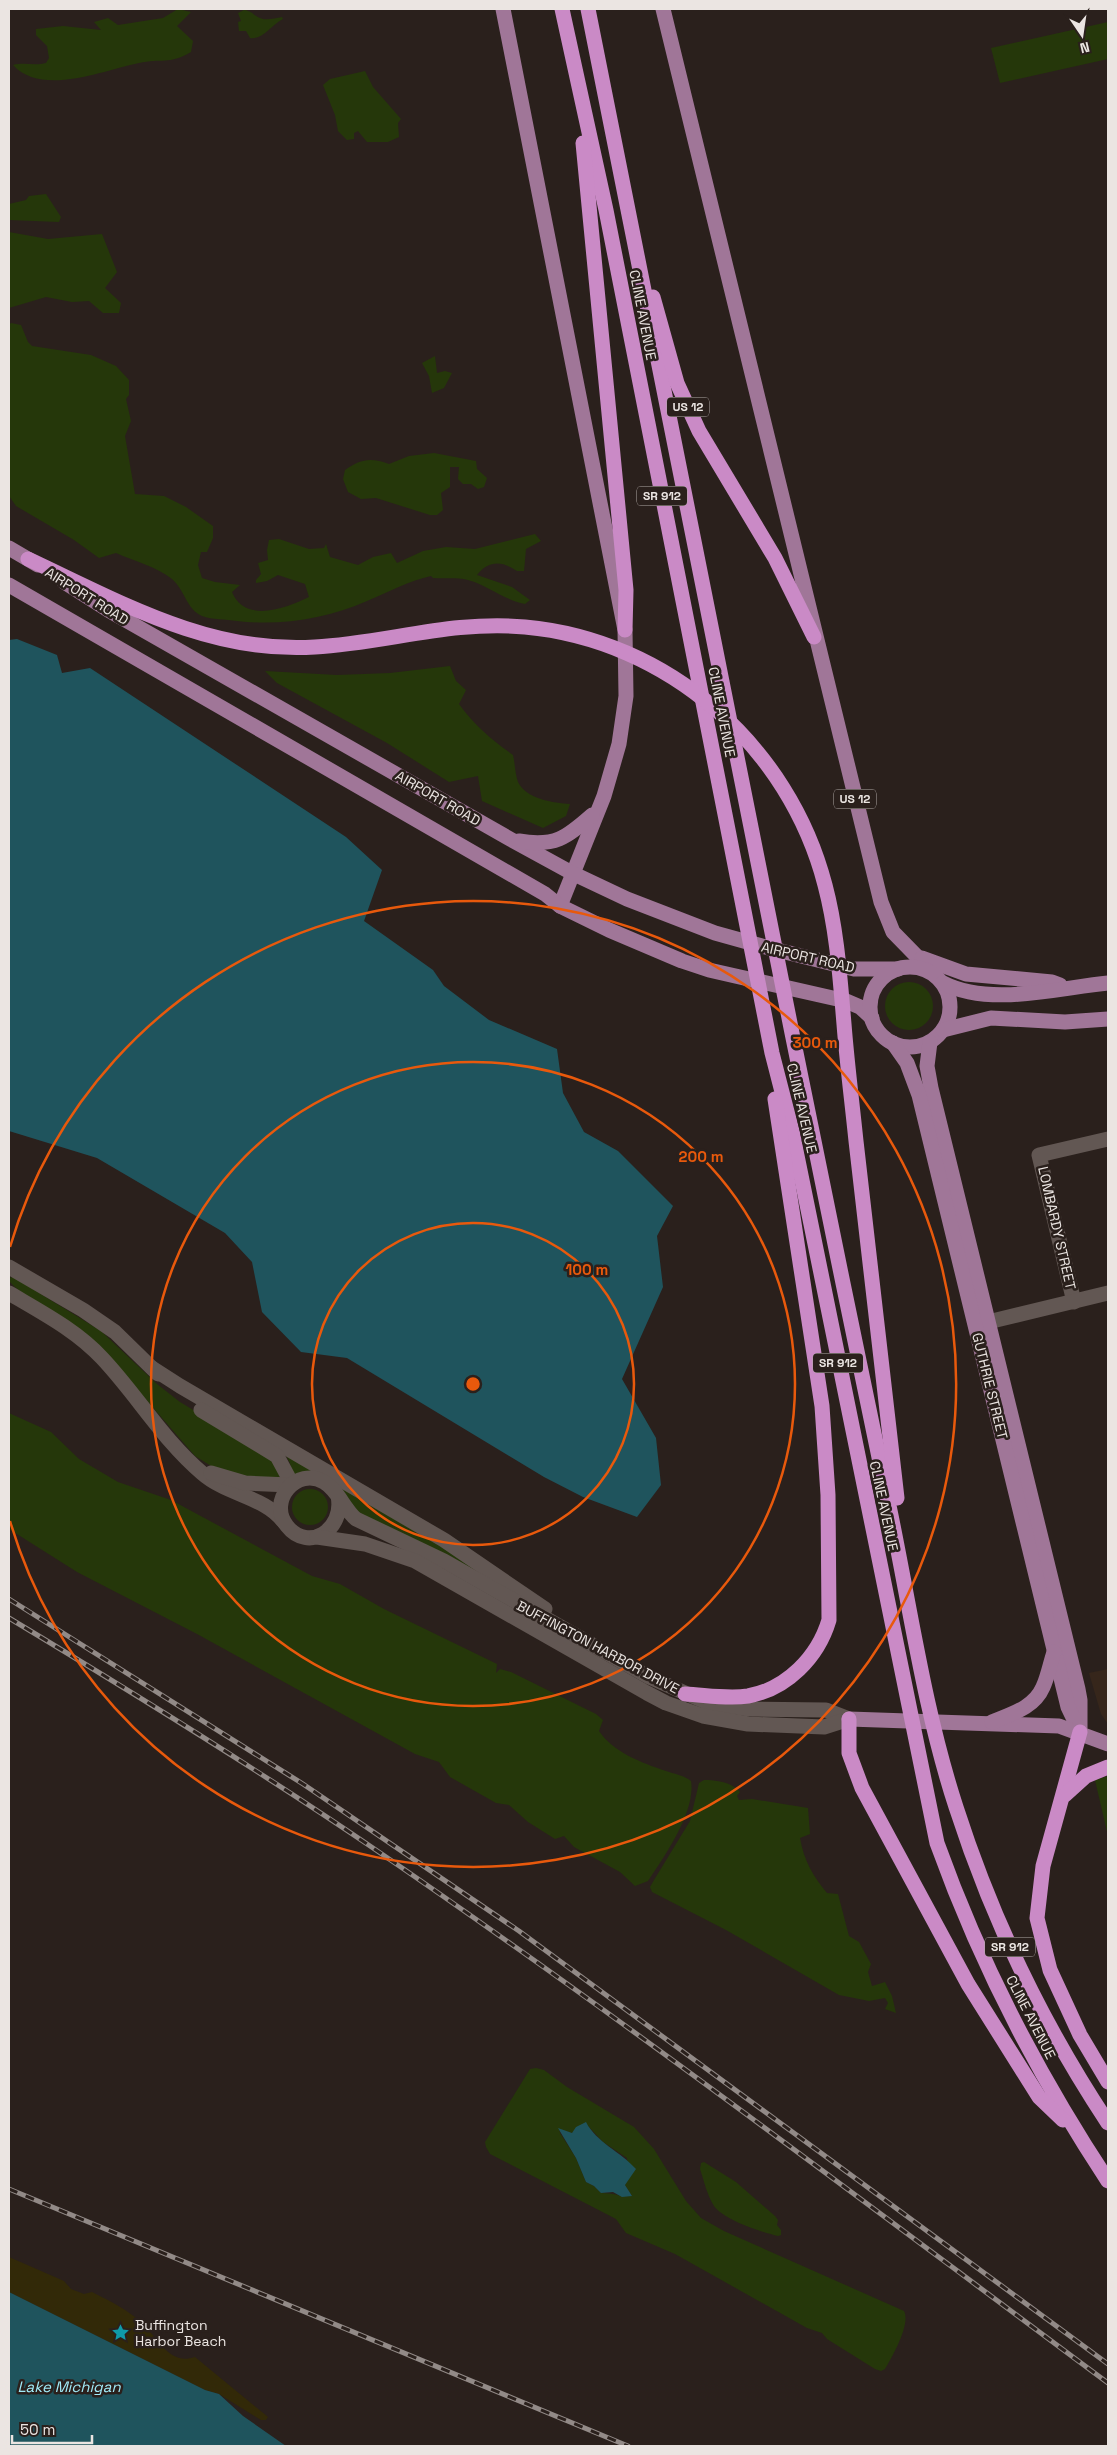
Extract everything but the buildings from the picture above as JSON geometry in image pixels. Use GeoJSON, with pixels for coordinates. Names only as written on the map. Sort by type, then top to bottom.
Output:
{"type":"FeatureCollection","features":[{"type":"Feature","properties":{"kind":"highway","name":"CLINE AVENUE"},"geometry":{"type":"LineString","coordinates":[[562,9],[608,220],[772,1053],[792,1131],[901,1674],[937,1843],[960,1906],[982,1958],[1025,2044],[1078,2136],[1108,2181]]}},
{"type":"Feature","properties":{"kind":"highway","name":"CLINE AVENUE"},"geometry":{"type":"LineString","coordinates":[[588,9],[654,354],[748,809],[767,917],[826,1210],[907,1589],[925,1687],[955,1804],[980,1875],[1018,1964],[1066,2055],[1108,2123]]}},
{"type":"Feature","properties":{"kind":"highway"},"geometry":{"type":"LineString","coordinates":[[578,82],[626,590],[625,630]]}},
{"type":"Feature","properties":{"kind":"highway","name":"US 12"},"geometry":{"type":"LineString","coordinates":[[616,156],[677,383],[699,431],[775,558],[814,637]]}},
{"type":"Feature","properties":{"kind":"highway"},"geometry":{"type":"LineString","coordinates":[[28,559],[176,627],[213,638],[240,643],[283,648],[312,648],[480,625],[540,629],[585,639],[644,660],[688,686],[735,726],[770,769],[795,808],[810,840],[824,884],[833,926],[907,1589]]}},
{"type":"Feature","properties":{"kind":"highway"},"geometry":{"type":"LineString","coordinates":[[685,1694],[740,1696],[755,1694],[773,1687],[790,1677],[808,1661],[825,1633],[829,1620],[828,1495],[822,1406],[773,1086],[772,1053]]}},
{"type":"Feature","properties":{"kind":"highway"},"geometry":{"type":"LineString","coordinates":[[849,1719],[849,1753],[862,1788],[968,1984],[1039,2097],[1078,2136]]}},
{"type":"Feature","properties":{"kind":"highway"},"geometry":{"type":"LineString","coordinates":[[1080,1732],[1064,1796],[1043,1866],[1037,1918],[1050,1970],[1080,2035],[1108,2082]]}},
{"type":"Feature","properties":{"kind":"highway"},"geometry":{"type":"LineString","coordinates":[[1064,1796],[1086,1776],[1108,1767]]}},
{"type":"Feature","properties":{"kind":"main road"},"geometry":{"type":"LineString","coordinates":[[503,9],[625,630],[626,696],[624,720],[612,771],[560,906]]}},
{"type":"Feature","properties":{"kind":"main road"},"geometry":{"type":"LineString","coordinates":[[663,9],[814,637]]}},
{"type":"Feature","properties":{"kind":"main road","name":"AIRPORT ROAD"},"geometry":{"type":"LineString","coordinates":[[9,548],[108,610],[572,873],[670,918],[715,933],[854,969],[898,969]]}},
{"type":"Feature","properties":{"kind":"main road","name":"AIRPORT ROAD"},"geometry":{"type":"LineString","coordinates":[[9,585],[545,894],[560,906],[682,962],[709,970],[846,1001],[860,1007],[872,1018]]}},
{"type":"Feature","properties":{"kind":"main road","name":"US 12"},"geometry":{"type":"LineString","coordinates":[[814,637],[881,902],[893,932],[912,954],[939,979]]}},
{"type":"Feature","properties":{"kind":"main road"},"geometry":{"type":"LineString","coordinates":[[510,839],[543,844],[562,839],[597,811]]}},
{"type":"Feature","properties":{"kind":"main road","name":"US 12"},"geometry":{"type":"LineString","coordinates":[[912,954],[966,974],[1052,982],[1066,988],[1108,983]]}},
{"type":"Feature","properties":{"kind":"main road"},"geometry":{"type":"LineString","coordinates":[[939,979],[951,1005],[948,1023],[943,1030],[930,1042],[909,1047],[893,1043],[881,1035],[872,1018],[870,1006],[876,986],[882,978],[898,969],[919,968],[939,979],[976,994],[1051,991],[1066,988]]}},
{"type":"Feature","properties":{"kind":"main road"},"geometry":{"type":"LineString","coordinates":[[943,1030],[976,1020],[991,1018],[1065,1022],[1108,1019]]}},
{"type":"Feature","properties":{"kind":"main road","name":"GUTHRIE STREET"},"geometry":{"type":"LineString","coordinates":[[930,1042],[927,1066],[931,1088],[988,1322],[1037,1555],[1054,1652],[1068,1707],[1080,1732]]}},
{"type":"Feature","properties":{"kind":"main road","name":"GUTHRIE STREET"},"geometry":{"type":"LineString","coordinates":[[893,1043],[907,1063],[923,1110],[1037,1555],[1080,1700],[1080,1732]]}},
{"type":"Feature","properties":{"kind":"main road"},"geometry":{"type":"LineString","coordinates":[[986,1724],[1020,1710],[1034,1701],[1044,1685],[1054,1652]]}},
{"type":"Feature","properties":{"kind":"main road"},"geometry":{"type":"LineString","coordinates":[[849,1719],[1059,1726],[1080,1732],[1108,1744]]}},
{"type":"Feature","properties":{"kind":"street","name":"LOMBARDY STREET"},"geometry":{"type":"LineString","coordinates":[[1074,1302],[1039,1155],[1108,1139]]}},
{"type":"Feature","properties":{"kind":"street"},"geometry":{"type":"LineString","coordinates":[[9,1267],[83,1310],[115,1332],[177,1392],[203,1411],[277,1456],[291,1484]]}},
{"type":"Feature","properties":{"kind":"street"},"geometry":{"type":"LineString","coordinates":[[9,1293],[85,1342],[102,1358],[189,1462],[220,1486],[268,1506],[298,1535],[317,1537],[334,1526],[339,1512],[338,1496],[332,1487],[323,1481],[307,1478],[291,1484],[245,1483],[215,1474],[189,1462]]}},
{"type":"Feature","properties":{"kind":"street"},"geometry":{"type":"LineString","coordinates":[[988,1322],[1108,1293]]}},
{"type":"Feature","properties":{"kind":"street"},"geometry":{"type":"LineString","coordinates":[[152,1368],[444,1540],[603,1650]]}},
{"type":"Feature","properties":{"kind":"street"},"geometry":{"type":"LineString","coordinates":[[284,1522],[280,1502],[291,1484]]}},
{"type":"Feature","properties":{"kind":"street","name":"BUFFINGTON HARBOR DRIVE"},"geometry":{"type":"LineString","coordinates":[[338,1496],[348,1512],[356,1519],[444,1561],[575,1637],[685,1694],[717,1706],[749,1709],[826,1710],[849,1719]]}},
{"type":"Feature","properties":{"kind":"street","name":"BUFFINGTON HARBOR DRIVE"},"geometry":{"type":"LineString","coordinates":[[317,1537],[365,1544],[415,1561],[647,1693],[682,1709],[727,1721],[758,1725],[824,1727],[849,1719]]}},
{"type":"Feature","properties":{"kind":"shaded area"},"geometry":{"type":"Polygon","coordinates":[[[1108,1669],[1108,1724],[1101,1714],[1089,1673],[1108,1669]]]}},
{"type":"Feature","properties":{"kind":"green space"},"geometry":{"type":"Polygon","coordinates":[[[178,9],[191,12],[177,26],[193,41],[191,52],[183,56],[171,60],[139,63],[74,79],[56,80],[40,79],[25,74],[13,65],[46,63],[49,58],[47,46],[36,35],[36,29],[63,26],[101,30],[94,22],[108,18],[118,25],[163,18],[178,9]]]}},
{"type":"Feature","properties":{"kind":"green space"},"geometry":{"type":"Polygon","coordinates":[[[244,10],[262,19],[282,17],[283,19],[263,35],[250,38],[246,31],[239,31],[238,22],[241,21],[238,13],[244,10]]]}},
{"type":"Feature","properties":{"kind":"green space"},"geometry":{"type":"Polygon","coordinates":[[[1108,22],[1108,59],[1000,83],[991,48],[1108,22]]]}},
{"type":"Feature","properties":{"kind":"green space"},"geometry":{"type":"Polygon","coordinates":[[[365,71],[373,87],[401,119],[398,123],[399,137],[388,142],[367,142],[358,131],[354,133],[354,139],[347,140],[338,131],[335,115],[323,85],[330,79],[365,71]]]}},
{"type":"Feature","properties":{"kind":"green space"},"geometry":{"type":"Polygon","coordinates":[[[46,194],[61,217],[59,222],[9,220],[9,204],[26,200],[29,196],[46,194]]]}},
{"type":"Feature","properties":{"kind":"green space"},"geometry":{"type":"Polygon","coordinates":[[[9,232],[48,239],[102,234],[117,272],[105,288],[121,303],[119,313],[103,313],[89,301],[72,302],[46,297],[9,308],[9,232]]]}},
{"type":"Feature","properties":{"kind":"green space"},"geometry":{"type":"Polygon","coordinates":[[[11,323],[21,325],[28,342],[32,346],[91,355],[116,366],[129,380],[129,395],[126,399],[131,421],[125,436],[135,494],[164,496],[186,507],[213,526],[213,538],[207,552],[201,552],[198,565],[202,578],[215,582],[240,585],[232,592],[238,602],[246,608],[256,611],[267,611],[290,605],[309,597],[305,584],[278,575],[267,581],[256,583],[261,574],[258,563],[268,560],[269,540],[279,539],[309,549],[324,548],[326,544],[330,557],[358,565],[373,557],[391,553],[397,563],[423,551],[446,547],[475,549],[535,534],[541,541],[526,549],[524,571],[517,571],[506,565],[496,564],[486,567],[477,575],[512,587],[530,600],[525,604],[468,580],[433,578],[431,576],[406,584],[352,607],[303,620],[270,623],[215,619],[202,616],[192,609],[180,588],[166,575],[116,553],[99,558],[74,540],[16,506],[9,496],[9,325],[11,323]]]}},
{"type":"Feature","properties":{"kind":"green space"},"geometry":{"type":"Polygon","coordinates":[[[435,356],[437,373],[445,371],[452,373],[444,388],[432,393],[429,376],[422,363],[435,356]]]}},
{"type":"Feature","properties":{"kind":"green space"},"geometry":{"type":"Polygon","coordinates":[[[434,453],[476,461],[477,469],[487,478],[484,487],[478,489],[471,484],[463,484],[458,479],[459,467],[450,467],[450,487],[441,493],[443,510],[437,515],[430,515],[376,498],[361,499],[348,492],[343,479],[345,470],[361,461],[377,460],[389,464],[409,456],[434,453]]]}},
{"type":"Feature","properties":{"kind":"green space"},"geometry":{"type":"Polygon","coordinates":[[[450,666],[456,681],[466,690],[459,704],[484,732],[513,755],[517,779],[522,788],[541,799],[570,804],[566,816],[543,828],[482,801],[478,776],[449,782],[387,743],[277,683],[265,671],[337,675],[390,673],[450,666]]]}},
{"type":"Feature","properties":{"kind":"green space"},"geometry":{"type":"Polygon","coordinates":[[[904,982],[914,982],[926,989],[933,1001],[933,1011],[926,1023],[914,1030],[904,1030],[896,1026],[889,1019],[885,1011],[885,1001],[889,993],[896,986],[904,982]]]}},
{"type":"Feature","properties":{"kind":"green space"},"geometry":{"type":"Polygon","coordinates":[[[13,1277],[101,1331],[157,1384],[180,1402],[268,1455],[278,1471],[280,1479],[258,1480],[216,1469],[195,1456],[122,1372],[15,1287],[9,1281],[9,1278],[13,1277]]]}},
{"type":"Feature","properties":{"kind":"green space"},"geometry":{"type":"Polygon","coordinates":[[[9,1413],[51,1432],[79,1459],[118,1482],[171,1500],[312,1576],[340,1584],[384,1609],[497,1664],[496,1673],[500,1669],[511,1672],[596,1714],[603,1720],[599,1731],[620,1751],[691,1781],[689,1806],[678,1833],[648,1881],[635,1886],[620,1872],[574,1847],[564,1836],[555,1839],[528,1822],[509,1805],[496,1803],[450,1777],[439,1762],[415,1754],[197,1634],[77,1572],[9,1529],[9,1413]]]}},
{"type":"Feature","properties":{"kind":"green space"},"geometry":{"type":"Polygon","coordinates":[[[283,1450],[409,1522],[532,1606],[363,1518],[341,1493],[292,1477],[290,1463],[283,1450]]]}},
{"type":"Feature","properties":{"kind":"green space"},"geometry":{"type":"Polygon","coordinates":[[[310,1489],[317,1490],[323,1494],[327,1500],[327,1514],[323,1520],[317,1524],[310,1525],[303,1524],[297,1520],[293,1514],[292,1507],[293,1500],[297,1494],[303,1490],[310,1489]]]}},
{"type":"Feature","properties":{"kind":"green space"},"geometry":{"type":"Polygon","coordinates":[[[1108,1776],[1108,1836],[1095,1780],[1108,1776]]]}},
{"type":"Feature","properties":{"kind":"green space"},"geometry":{"type":"Polygon","coordinates":[[[704,1780],[719,1781],[733,1786],[740,1792],[737,1796],[739,1800],[752,1799],[808,1808],[810,1834],[800,1838],[807,1861],[813,1874],[827,1893],[838,1894],[849,1936],[859,1942],[871,1964],[868,1972],[872,1986],[885,1982],[892,1996],[896,2013],[885,2009],[888,2003],[885,1998],[869,2001],[839,1995],[726,1930],[652,1892],[650,1887],[690,1821],[699,1783],[704,1780]]]}},
{"type":"Feature","properties":{"kind":"green space"},"geometry":{"type":"Polygon","coordinates":[[[530,2069],[544,2070],[567,2087],[634,2127],[654,2149],[686,2201],[701,2218],[724,2231],[904,2311],[905,2324],[903,2332],[885,2369],[881,2371],[875,2369],[827,2339],[822,2333],[807,2328],[675,2254],[626,2233],[616,2219],[490,2154],[485,2142],[530,2069]],[[581,2126],[572,2133],[559,2129],[576,2158],[586,2182],[594,2186],[601,2193],[632,2196],[625,2185],[629,2177],[627,2158],[603,2142],[588,2126],[581,2126]]]}},
{"type":"Feature","properties":{"kind":"green space"},"geometry":{"type":"Polygon","coordinates":[[[704,2162],[736,2182],[775,2216],[778,2220],[777,2225],[781,2230],[781,2235],[778,2236],[734,2221],[719,2211],[709,2197],[700,2169],[701,2163],[704,2162]]]}},
{"type":"Feature","properties":{"kind":"sand","name":"Buffington Harbor Beach"},"geometry":{"type":"Polygon","coordinates":[[[9,2257],[64,2281],[71,2289],[84,2294],[92,2292],[125,2310],[137,2318],[171,2354],[178,2358],[186,2359],[195,2357],[268,2417],[266,2420],[261,2420],[219,2394],[205,2390],[9,2292],[9,2257]]]}},
{"type":"Feature","properties":{"kind":"water"},"geometry":{"type":"Polygon","coordinates":[[[17,639],[57,655],[62,673],[90,668],[346,837],[382,870],[364,921],[433,970],[444,986],[489,1020],[557,1049],[563,1093],[584,1132],[618,1151],[673,1206],[657,1236],[663,1287],[622,1379],[656,1438],[661,1485],[637,1517],[583,1497],[544,1477],[347,1358],[301,1352],[262,1312],[252,1262],[225,1233],[97,1158],[9,1131],[9,640],[17,639]]]}},
{"type":"Feature","properties":{"kind":"water"},"geometry":{"type":"Polygon","coordinates":[[[586,2122],[602,2141],[636,2169],[625,2185],[632,2196],[622,2197],[613,2192],[601,2193],[594,2186],[586,2182],[576,2158],[558,2128],[572,2133],[576,2127],[586,2122]]]}},
{"type":"Feature","properties":{"kind":"water","name":"Lake Michigan"},"geometry":{"type":"Polygon","coordinates":[[[9,2292],[205,2390],[219,2394],[243,2416],[286,2446],[9,2446],[9,2292]]]}},
{"type":"Feature","properties":{"kind":"railway"},"geometry":{"type":"LineString","coordinates":[[9,1599],[303,1784],[519,1931],[1108,2364]]}},
{"type":"Feature","properties":{"kind":"railway"},"geometry":{"type":"LineString","coordinates":[[9,1618],[238,1759],[467,1913],[744,2112],[1108,2383]]}},
{"type":"Feature","properties":{"kind":"railway"},"geometry":{"type":"LineString","coordinates":[[9,2189],[628,2446]]}},
{"type":"Feature","properties":{"kind":"place","name":"Buffington Harbor Beach"},"geometry":{"type":"Point","coordinates":[121,2333]}}]}
